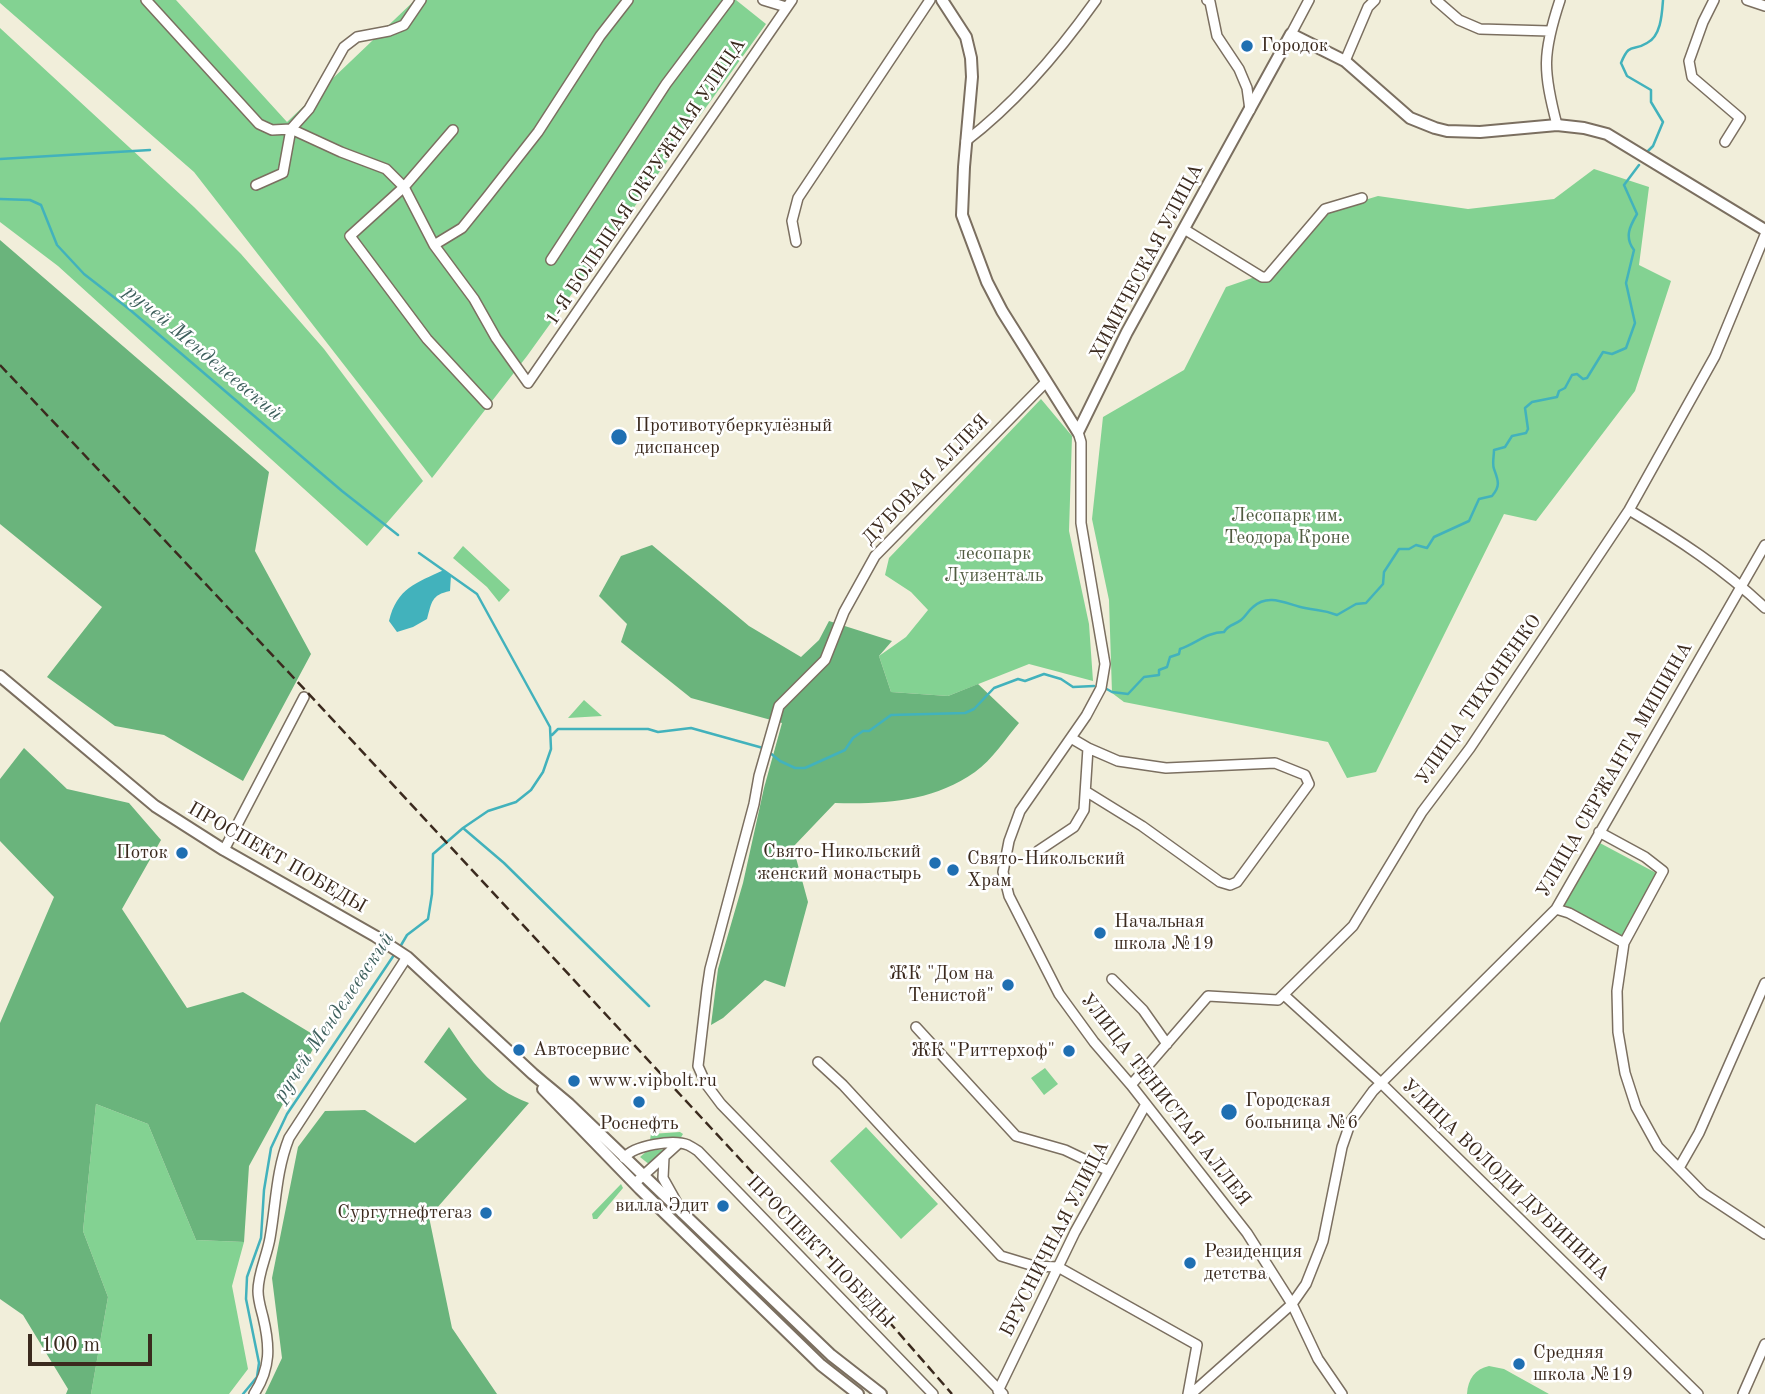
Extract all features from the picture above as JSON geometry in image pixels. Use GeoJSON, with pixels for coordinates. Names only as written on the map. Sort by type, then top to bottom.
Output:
{"type":"FeatureCollection","features":[{"type":"Feature","properties":{"kind":"main road","name":"УЛИЦА ТЕНИСТАЯ АЛЛЕЯ"},"geometry":{"type":"LineString","coordinates":[[942,0],[966,37],[971,58],[962,215],[987,282],[1002,311],[1078,432]]}},
{"type":"Feature","properties":{"kind":"main road","name":"ХИМИЧЕСКАЯ УЛИЦА"},"geometry":{"type":"LineString","coordinates":[[1078,432],[1127,332],[1291,34]]}},
{"type":"Feature","properties":{"kind":"main road"},"geometry":{"type":"LineString","coordinates":[[1291,34],[1345,61],[1410,118],[1447,131],[1480,132],[1557,125],[1607,134],[1765,233]]}},
{"type":"Feature","properties":{"kind":"main road","name":"ПРОСПЕКТ ПОБЕДЫ"},"geometry":{"type":"LineString","coordinates":[[0,676],[155,806],[224,850],[407,957],[569,1104],[624,1158],[639,1180],[680,1211],[831,1355],[881,1394]]}},
{"type":"Feature","properties":{"kind":"main road","name":"ПРОСПЕКТ ПОБЕДЫ"},"geometry":{"type":"LineString","coordinates":[[533,1074],[542,1088],[639,1180],[821,1365],[858,1394]]}},
{"type":"Feature","properties":{"kind":"street"},"geometry":{"type":"LineString","coordinates":[[146,0],[259,124],[272,130],[291,129],[386,169],[404,187],[434,246],[462,228],[487,197],[538,132],[600,36],[628,0]]}},
{"type":"Feature","properties":{"kind":"street"},"geometry":{"type":"LineString","coordinates":[[256,185],[283,173],[291,129],[309,109],[344,47],[357,37],[404,25],[421,0]]}},
{"type":"Feature","properties":{"kind":"street"},"geometry":{"type":"LineString","coordinates":[[551,260],[666,84],[729,0]]}},
{"type":"Feature","properties":{"kind":"street"},"geometry":{"type":"LineString","coordinates":[[763,0],[789,4]]}},
{"type":"Feature","properties":{"kind":"street"},"geometry":{"type":"LineString","coordinates":[[796,242],[792,220],[798,198],[930,0]]}},
{"type":"Feature","properties":{"kind":"street"},"geometry":{"type":"LineString","coordinates":[[966,141],[984,127],[1056,54],[1096,0]]}},
{"type":"Feature","properties":{"kind":"street"},"geometry":{"type":"LineString","coordinates":[[1207,0],[1210,2],[1217,36],[1239,69],[1247,88],[1250,110]]}},
{"type":"Feature","properties":{"kind":"street"},"geometry":{"type":"LineString","coordinates":[[1291,34],[1309,0]]}},
{"type":"Feature","properties":{"kind":"street"},"geometry":{"type":"LineString","coordinates":[[1345,61],[1368,7],[1375,0]]}},
{"type":"Feature","properties":{"kind":"street"},"geometry":{"type":"LineString","coordinates":[[1436,0],[1459,20],[1480,29],[1549,31]]}},
{"type":"Feature","properties":{"kind":"street"},"geometry":{"type":"LineString","coordinates":[[1557,125],[1547,87],[1545,56],[1549,31],[1560,0]]}},
{"type":"Feature","properties":{"kind":"street"},"geometry":{"type":"LineString","coordinates":[[1714,0],[1689,61],[1692,77],[1740,118],[1726,142]]}},
{"type":"Feature","properties":{"kind":"street"},"geometry":{"type":"LineString","coordinates":[[1747,0],[1765,6]]}},
{"type":"Feature","properties":{"kind":"street","name":"1-Я БОЛЬШАЯ ОКРУЖНАЯ УЛИЦА"},"geometry":{"type":"LineString","coordinates":[[434,246],[474,299],[496,338],[528,383],[789,4]]}},
{"type":"Feature","properties":{"kind":"street"},"geometry":{"type":"LineString","coordinates":[[453,130],[404,187],[350,236],[427,339],[487,404]]}},
{"type":"Feature","properties":{"kind":"street"},"geometry":{"type":"LineString","coordinates":[[1184,229],[1262,277],[1267,277],[1325,209],[1362,198]]}},
{"type":"Feature","properties":{"kind":"street","name":"УЛИЦА ТИХОНЕНКО"},"geometry":{"type":"LineString","coordinates":[[1284,995],[1353,926],[1422,812],[1470,748],[1629,510],[1715,356],[1765,233]]}},
{"type":"Feature","properties":{"kind":"street","name":"ДУБОВАЯ АЛЛЕЯ"},"geometry":{"type":"LineString","coordinates":[[1000,1393],[721,1104],[706,1084],[698,1066],[710,969],[779,706],[825,660],[844,612],[876,556],[1046,382]]}},
{"type":"Feature","properties":{"kind":"street","name":"УЛИЦА ТЕНИСТАЯ АЛЛЕЯ"},"geometry":{"type":"LineString","coordinates":[[1078,432],[1081,442],[1081,523],[1105,664],[1101,688],[1086,716],[1020,811],[1009,841],[1003,872],[1009,896],[1059,994],[1094,1042],[1247,1233],[1292,1304],[1318,1359],[1342,1394]]}},
{"type":"Feature","properties":{"kind":"street"},"geometry":{"type":"LineString","coordinates":[[1629,510],[1695,550],[1743,587],[1765,608]]}},
{"type":"Feature","properties":{"kind":"street","name":"УЛИЦА СЕРЖАНТА МИШИНА"},"geometry":{"type":"LineString","coordinates":[[1190,1394],[1292,1304],[1306,1284],[1317,1262],[1323,1241],[1342,1147],[1351,1121],[1381,1083],[1556,909],[1765,545]]}},
{"type":"Feature","properties":{"kind":"street"},"geometry":{"type":"LineString","coordinates":[[224,850],[304,697]]}},
{"type":"Feature","properties":{"kind":"street"},"geometry":{"type":"LineString","coordinates":[[1071,738],[1118,761],[1166,768],[1275,763],[1305,775],[1309,784],[1237,882],[1230,886],[1220,882],[1142,826],[1087,792]]}},
{"type":"Feature","properties":{"kind":"street"},"geometry":{"type":"LineString","coordinates":[[1038,851],[1074,827],[1084,810],[1088,748]]}},
{"type":"Feature","properties":{"kind":"street"},"geometry":{"type":"LineString","coordinates":[[1599,832],[1645,856],[1662,871],[1624,943],[1617,992],[1618,1032],[1625,1073],[1636,1107],[1658,1147],[1703,1193],[1765,1234]]}},
{"type":"Feature","properties":{"kind":"street"},"geometry":{"type":"LineString","coordinates":[[1556,909],[1569,913],[1624,943]]}},
{"type":"Feature","properties":{"kind":"street"},"geometry":{"type":"LineString","coordinates":[[254,1394],[264,1377],[269,1353],[258,1294],[259,1279],[270,1239],[278,1171],[285,1147],[407,957]]}},
{"type":"Feature","properties":{"kind":"street"},"geometry":{"type":"LineString","coordinates":[[1112,979],[1143,1010],[1167,1044]]}},
{"type":"Feature","properties":{"kind":"street"},"geometry":{"type":"LineString","coordinates":[[1679,1168],[1699,1133],[1765,983]]}},
{"type":"Feature","properties":{"kind":"street"},"geometry":{"type":"LineString","coordinates":[[1131,1085],[1208,996],[1278,1000],[1284,995]]}},
{"type":"Feature","properties":{"kind":"street","name":"УЛИЦА ВОЛОДИ ДУБИНИНА"},"geometry":{"type":"LineString","coordinates":[[1284,995],[1381,1083],[1698,1394]]}},
{"type":"Feature","properties":{"kind":"street"},"geometry":{"type":"LineString","coordinates":[[916,1027],[1016,1136],[1065,1150],[1110,1171]]}},
{"type":"Feature","properties":{"kind":"street"},"geometry":{"type":"LineString","coordinates":[[818,1062],[836,1078],[1001,1256],[1034,1266],[1058,1267],[1197,1345],[1190,1394]]}},
{"type":"Feature","properties":{"kind":"street","name":"БРУСНИЧНАЯ УЛИЦА"},"geometry":{"type":"LineString","coordinates":[[1000,1393],[1058,1267],[1146,1104]]}},
{"type":"Feature","properties":{"kind":"street"},"geometry":{"type":"LineString","coordinates":[[624,1158],[635,1149],[678,1144]]}},
{"type":"Feature","properties":{"kind":"street"},"geometry":{"type":"LineString","coordinates":[[639,1180],[678,1144]]}},
{"type":"Feature","properties":{"kind":"street","name":"ПРОСПЕКТ ПОБЕДЫ"},"geometry":{"type":"LineString","coordinates":[[678,1144],[687,1144],[698,1151],[933,1394]]}},
{"type":"Feature","properties":{"kind":"street"},"geometry":{"type":"LineString","coordinates":[[664,1157],[663,1178],[680,1211]]}},
{"type":"Feature","properties":{"kind":"street"},"geometry":{"type":"LineString","coordinates":[[1743,1394],[1765,1344]]}},
{"type":"Feature","properties":{"kind":"green space"},"geometry":{"type":"Polygon","coordinates":[[[0,0],[176,0],[287,122],[415,0],[736,0],[766,24],[527,356],[432,478],[194,172],[0,3],[0,0]]]}},
{"type":"Feature","properties":{"kind":"green space"},"geometry":{"type":"Polygon","coordinates":[[[0,28],[194,207],[241,254],[324,349],[423,481],[367,546],[58,266],[0,222],[0,28]]]}},
{"type":"Feature","properties":{"kind":"green space","name":"Лесопарк им. Теодора Кроне"},"geometry":{"type":"Polygon","coordinates":[[[1594,169],[1649,187],[1639,265],[1671,281],[1635,391],[1536,521],[1504,514],[1376,772],[1347,778],[1328,742],[1124,702],[1112,693],[1109,600],[1092,519],[1103,417],[1184,370],[1226,287],[1281,268],[1322,213],[1378,196],[1468,209],[1554,199],[1594,169]]]}},
{"type":"Feature","properties":{"kind":"green space"},"geometry":{"type":"Polygon","coordinates":[[[0,240],[269,472],[255,551],[311,654],[243,781],[164,735],[115,726],[47,677],[102,607],[0,524],[0,240]]]}},
{"type":"Feature","properties":{"kind":"green space","name":"лесопарк Луизенталь"},"geometry":{"type":"Polygon","coordinates":[[[1041,399],[1072,436],[1069,531],[1089,624],[1093,681],[1029,664],[948,696],[891,692],[879,656],[906,637],[928,610],[911,592],[885,575],[889,558],[1041,399]]]}},
{"type":"Feature","properties":{"kind":"green space"},"geometry":{"type":"Polygon","coordinates":[[[652,545],[749,626],[801,657],[819,640],[829,621],[892,641],[879,656],[891,692],[948,696],[978,684],[1019,723],[981,767],[942,790],[890,802],[835,803],[793,847],[808,902],[785,987],[765,980],[723,1018],[711,1025],[718,969],[743,883],[782,723],[691,698],[621,642],[627,624],[599,596],[621,556],[652,545]]]}},
{"type":"Feature","properties":{"kind":"green space"},"geometry":{"type":"Polygon","coordinates":[[[463,546],[510,590],[499,602],[487,587],[453,558],[463,546]]]}},
{"type":"Feature","properties":{"kind":"green space"},"geometry":{"type":"Polygon","coordinates":[[[584,700],[602,716],[568,718],[584,700]]]}},
{"type":"Feature","properties":{"kind":"green space"},"geometry":{"type":"Polygon","coordinates":[[[24,748],[67,789],[129,803],[161,840],[122,909],[187,1008],[243,992],[319,1038],[249,1166],[244,1242],[196,1240],[148,1124],[96,1104],[83,1231],[108,1297],[91,1394],[66,1394],[68,1389],[23,1315],[0,1299],[0,1023],[54,897],[0,841],[0,779],[24,748]]]}},
{"type":"Feature","properties":{"kind":"green space"},"geometry":{"type":"Polygon","coordinates":[[[1598,842],[1658,874],[1624,938],[1564,905],[1598,842]]]}},
{"type":"Feature","properties":{"kind":"green space"},"geometry":{"type":"Polygon","coordinates":[[[449,1027],[492,1082],[529,1103],[429,1217],[452,1328],[497,1394],[265,1394],[282,1358],[272,1278],[298,1147],[325,1111],[365,1110],[415,1143],[467,1099],[424,1062],[449,1027]]]}},
{"type":"Feature","properties":{"kind":"green space"},"geometry":{"type":"Polygon","coordinates":[[[1045,1068],[1058,1084],[1044,1095],[1031,1078],[1045,1068]]]}},
{"type":"Feature","properties":{"kind":"green space"},"geometry":{"type":"Polygon","coordinates":[[[96,1104],[148,1124],[196,1240],[244,1242],[232,1286],[248,1369],[229,1394],[91,1394],[108,1297],[83,1231],[96,1104]]]}},
{"type":"Feature","properties":{"kind":"green space"},"geometry":{"type":"Polygon","coordinates":[[[866,1127],[938,1204],[901,1239],[830,1161],[866,1127]]]}},
{"type":"Feature","properties":{"kind":"green space"},"geometry":{"type":"Polygon","coordinates":[[[651,1134],[683,1134],[680,1139],[650,1140],[651,1134]]]}},
{"type":"Feature","properties":{"kind":"green space"},"geometry":{"type":"Polygon","coordinates":[[[666,1149],[650,1165],[640,1157],[647,1151],[666,1149]]]}},
{"type":"Feature","properties":{"kind":"green space"},"geometry":{"type":"Polygon","coordinates":[[[621,1184],[623,1188],[597,1219],[593,1219],[592,1214],[621,1184]]]}},
{"type":"Feature","properties":{"kind":"green space"},"geometry":{"type":"Polygon","coordinates":[[[1489,1366],[1504,1369],[1549,1394],[1467,1394],[1473,1376],[1489,1366]]]}},
{"type":"Feature","properties":{"kind":"water"},"geometry":{"type":"Polygon","coordinates":[[[444,570],[451,575],[450,591],[436,597],[427,619],[397,632],[389,621],[397,601],[409,588],[444,570]]]}},
{"type":"Feature","properties":{"kind":"waterway"},"geometry":{"type":"LineString","coordinates":[[1647,152],[1653,146],[1663,122],[1651,102],[1651,90],[1627,76],[1621,63],[1629,49],[1652,40],[1660,24],[1663,0]]}},
{"type":"Feature","properties":{"kind":"waterway"},"geometry":{"type":"LineString","coordinates":[[0,159],[150,150]]}},
{"type":"Feature","properties":{"kind":"waterway"},"geometry":{"type":"LineString","coordinates":[[1105,688],[1112,692],[1128,694],[1144,677],[1159,675],[1159,670],[1167,667],[1170,657],[1179,654],[1180,649],[1207,636],[1224,632],[1265,600],[1337,615],[1356,604],[1366,603],[1383,584],[1384,572],[1399,549],[1409,549],[1416,545],[1427,548],[1434,537],[1469,521],[1479,499],[1492,496],[1497,489],[1493,465],[1494,450],[1505,447],[1512,436],[1526,433],[1528,429],[1525,408],[1532,402],[1557,397],[1572,375],[1587,378],[1603,352],[1612,354],[1626,348],[1635,323],[1626,283],[1634,250],[1629,241],[1629,232],[1637,214],[1624,185],[1639,165]]}},
{"type":"Feature","properties":{"kind":"waterway","name":"ручей Менделеевский"},"geometry":{"type":"LineString","coordinates":[[0,199],[30,200],[41,205],[57,245],[84,274],[398,535]]}},
{"type":"Feature","properties":{"kind":"waterway","name":"ручей Менделеевский"},"geometry":{"type":"LineString","coordinates":[[400,947],[407,935],[428,919],[433,854],[488,811],[516,802],[531,790],[543,772],[551,749],[550,727],[477,594],[419,553]]}},
{"type":"Feature","properties":{"kind":"waterway"},"geometry":{"type":"LineString","coordinates":[[769,752],[795,768],[805,768],[845,750],[853,738],[863,731],[869,731],[891,715],[965,713],[974,709],[994,688],[1018,679],[1025,681],[1044,674],[1061,679],[1073,687],[1094,686]]}},
{"type":"Feature","properties":{"kind":"waterway"},"geometry":{"type":"LineString","coordinates":[[552,735],[558,729],[648,729],[658,732],[691,728],[763,748]]}},
{"type":"Feature","properties":{"kind":"waterway"},"geometry":{"type":"LineString","coordinates":[[463,828],[504,863],[649,1006]]}},
{"type":"Feature","properties":{"kind":"waterway","name":"ручей Менделеевский"},"geometry":{"type":"LineString","coordinates":[[243,1394],[257,1377],[259,1363],[246,1299],[247,1277],[261,1238],[264,1190],[271,1148],[287,1114],[396,952]]}},
{"type":"Feature","properties":{"kind":"railway"},"geometry":{"type":"LineString","coordinates":[[0,365],[863,1292],[952,1394]]}},
{"type":"Feature","properties":{"kind":"place","name":"Городок"},"geometry":{"type":"Point","coordinates":[1247,46]}},
{"type":"Feature","properties":{"kind":"place","name":"Противотуберкулёзный диспансер"},"geometry":{"type":"Point","coordinates":[619,437]}},
{"type":"Feature","properties":{"kind":"place","name":"Поток"},"geometry":{"type":"Point","coordinates":[182,853]}},
{"type":"Feature","properties":{"kind":"place","name":"Свято-Никольский женский монастырь"},"geometry":{"type":"Point","coordinates":[935,863]}},
{"type":"Feature","properties":{"kind":"place","name":"Свято-Никольский Храм"},"geometry":{"type":"Point","coordinates":[953,870]}},
{"type":"Feature","properties":{"kind":"place","name":"Начальная школа №19"},"geometry":{"type":"Point","coordinates":[1100,933]}},
{"type":"Feature","properties":{"kind":"place","name":"ЖК \"Дом на Тенистой\""},"geometry":{"type":"Point","coordinates":[1008,985]}},
{"type":"Feature","properties":{"kind":"place","name":"Автосервис"},"geometry":{"type":"Point","coordinates":[519,1050]}},
{"type":"Feature","properties":{"kind":"place","name":"ЖК \"Риттерхоф\""},"geometry":{"type":"Point","coordinates":[1069,1051]}},
{"type":"Feature","properties":{"kind":"place","name":"www.vipbolt.ru"},"geometry":{"type":"Point","coordinates":[574,1081]}},
{"type":"Feature","properties":{"kind":"place","name":"Роснефть"},"geometry":{"type":"Point","coordinates":[639,1102]}},
{"type":"Feature","properties":{"kind":"place","name":"Городская больница №6"},"geometry":{"type":"Point","coordinates":[1229,1112]}},
{"type":"Feature","properties":{"kind":"place","name":"вилла Эдит"},"geometry":{"type":"Point","coordinates":[723,1206]}},
{"type":"Feature","properties":{"kind":"place","name":"Сургутнефтегаз"},"geometry":{"type":"Point","coordinates":[486,1213]}},
{"type":"Feature","properties":{"kind":"place","name":"Резиденция детства"},"geometry":{"type":"Point","coordinates":[1190,1263]}},
{"type":"Feature","properties":{"kind":"place","name":"Средняя школа №19"},"geometry":{"type":"Point","coordinates":[1519,1364]}}]}
